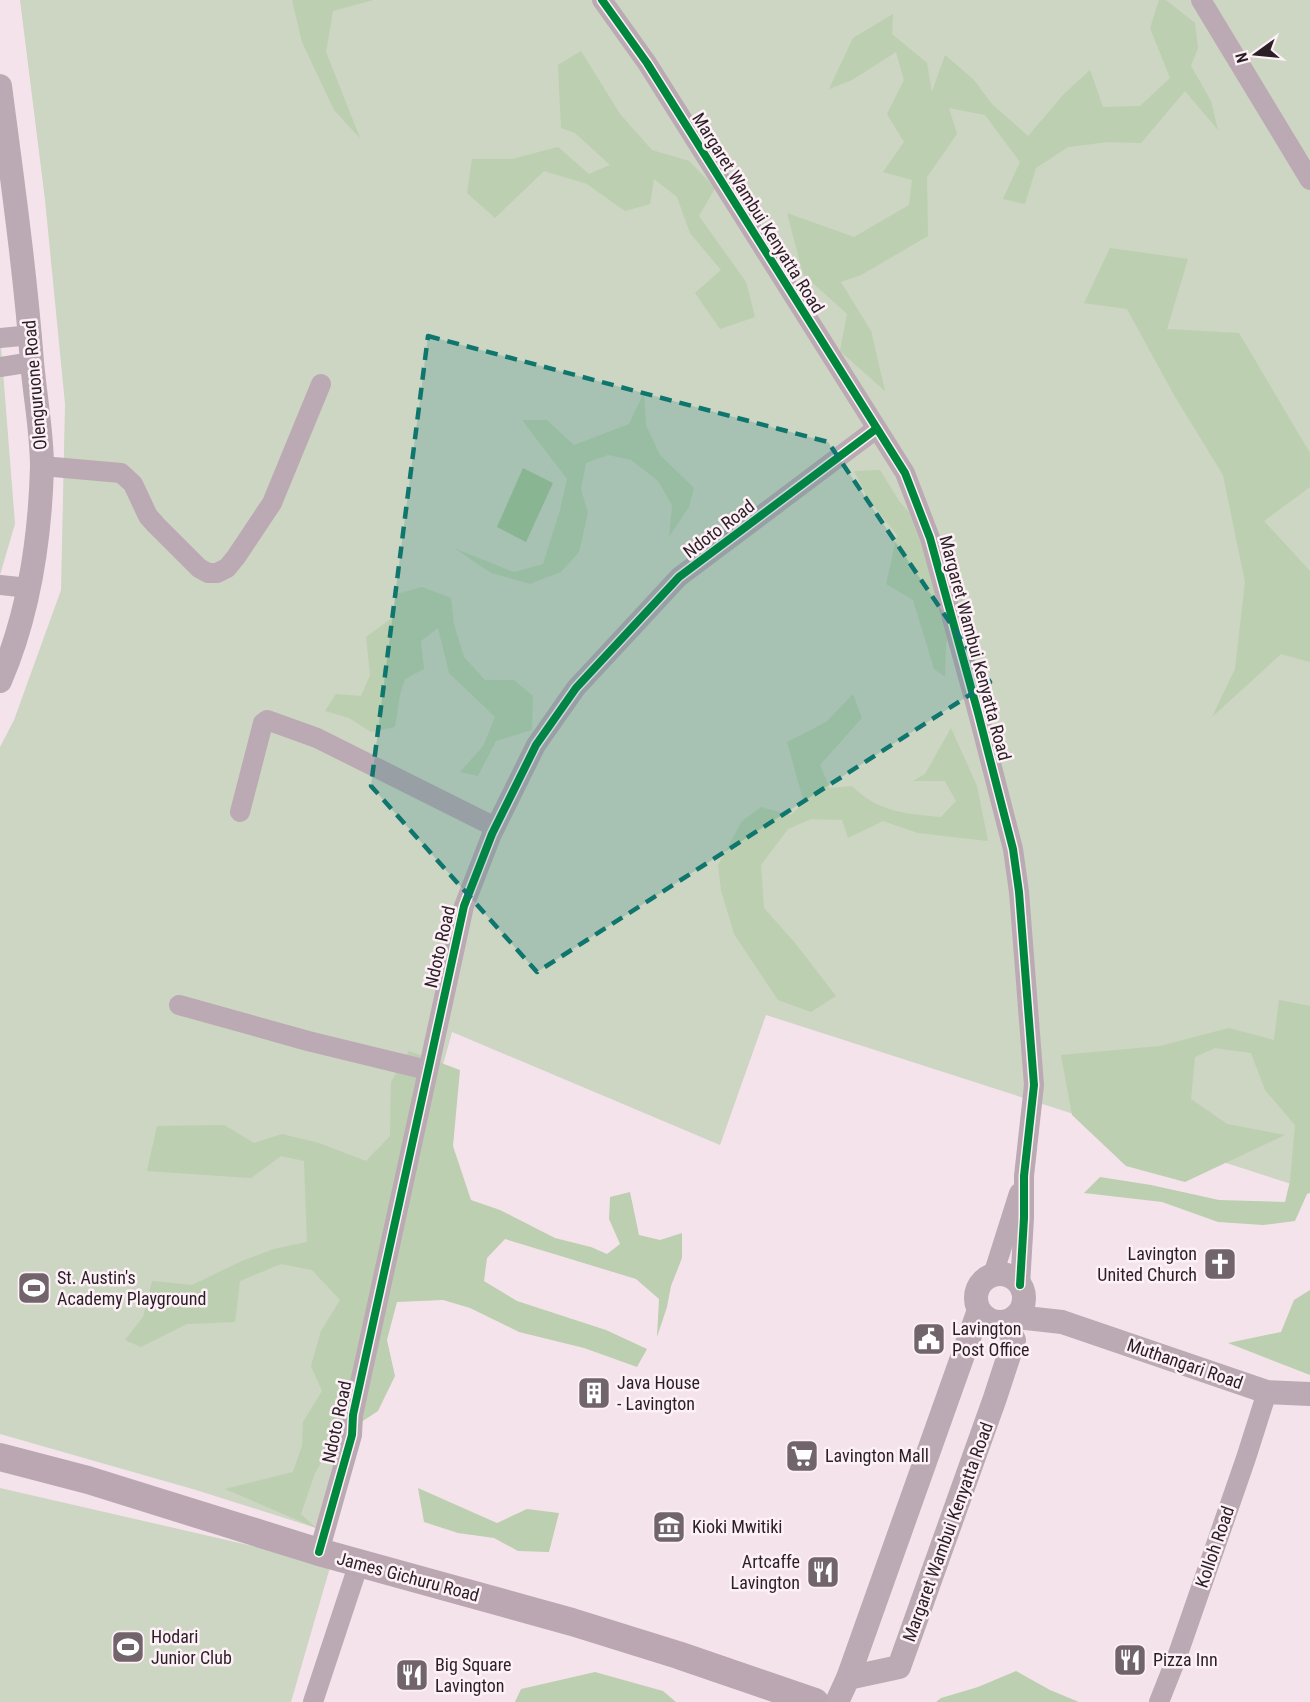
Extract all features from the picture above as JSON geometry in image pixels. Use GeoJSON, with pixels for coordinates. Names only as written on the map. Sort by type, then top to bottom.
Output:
{"type":"FeatureCollection","features":[{"type":"Feature","properties":{"kind":"main road","name":"James Gichuru Road"},"geometry":{"type":"LineString","coordinates":[[0,1457],[88,1480],[319,1552],[572,1622],[678,1655],[815,1702]]}},
{"type":"Feature","properties":{"kind":"street","name":"Margaret Wambui Kenyatta Road"},"geometry":{"type":"LineString","coordinates":[[602,0],[647,63],[904,473],[930,538],[1013,849],[1020,894],[1034,1085],[1024,1176],[1024,1218],[1014,1340],[899,1667],[848,1678]]}},
{"type":"Feature","properties":{"kind":"street"},"geometry":{"type":"LineString","coordinates":[[1201,0],[1310,180]]}},
{"type":"Feature","properties":{"kind":"street","name":"Olenguruone Road"},"geometry":{"type":"LineString","coordinates":[[0,86],[31,335],[42,466],[29,588],[0,681]]}},
{"type":"Feature","properties":{"kind":"street"},"geometry":{"type":"LineString","coordinates":[[0,338],[31,335]]}},
{"type":"Feature","properties":{"kind":"street"},"geometry":{"type":"LineString","coordinates":[[0,367],[32,362]]}},
{"type":"Feature","properties":{"kind":"street"},"geometry":{"type":"LineString","coordinates":[[42,466],[121,473],[133,484],[148,516],[156,525],[199,568],[208,573],[217,573],[227,568],[272,503],[321,384]]}},
{"type":"Feature","properties":{"kind":"street","name":"Ndoto Road"},"geometry":{"type":"LineString","coordinates":[[319,1552],[352,1435],[353,1415],[464,906],[495,827],[537,744],[576,688],[679,577],[876,429]]}},
{"type":"Feature","properties":{"kind":"street"},"geometry":{"type":"LineString","coordinates":[[0,585],[29,588]]}},
{"type":"Feature","properties":{"kind":"street"},"geometry":{"type":"LineString","coordinates":[[240,812],[263,723],[267,720],[316,738],[495,827]]}},
{"type":"Feature","properties":{"kind":"street"},"geometry":{"type":"LineString","coordinates":[[179,1005],[309,1041],[427,1070]]}},
{"type":"Feature","properties":{"kind":"street","name":"Margaret Wambui Kenyatta Road"},"geometry":{"type":"LineString","coordinates":[[993,1275],[1024,1176]]}},
{"type":"Feature","properties":{"kind":"street"},"geometry":{"type":"LineString","coordinates":[[993,1275],[1008,1275],[1016,1305],[999,1323],[987,1319],[979,1310],[976,1298],[983,1282],[993,1275]]}},
{"type":"Feature","properties":{"kind":"street","name":"Muthangari Road"},"geometry":{"type":"LineString","coordinates":[[1016,1305],[1267,1392],[1310,1394]]}},
{"type":"Feature","properties":{"kind":"street"},"geometry":{"type":"LineString","coordinates":[[837,1702],[848,1678],[979,1310]]}},
{"type":"Feature","properties":{"kind":"street","name":"Kolloh Road"},"geometry":{"type":"LineString","coordinates":[[1159,1702],[1178,1654],[1267,1392]]}},
{"type":"Feature","properties":{"kind":"street"},"geometry":{"type":"LineString","coordinates":[[313,1702],[358,1563]]}},
{"type":"Feature","properties":{"kind":"highlighted area"},"geometry":{"type":"Polygon","coordinates":[[[428,336],[828,442],[990,682],[537,972],[371,786],[428,336]]]}},
{"type":"Feature","properties":{"kind":"shaded area"},"geometry":{"type":"Polygon","coordinates":[[[20,0],[1310,0],[1310,1190],[766,1015],[720,1145],[452,1032],[316,1528],[196,1490],[0,1434],[0,747],[14,720],[61,590],[65,404],[45,200],[20,0]]]}},
{"type":"Feature","properties":{"kind":"shaded area"},"geometry":{"type":"Polygon","coordinates":[[[292,0],[373,0],[333,11],[326,52],[360,138],[334,110],[302,42],[292,0]]]}},
{"type":"Feature","properties":{"kind":"shaded area"},"geometry":{"type":"Polygon","coordinates":[[[1159,0],[1166,0],[1195,23],[1198,48],[1191,66],[1211,101],[1218,130],[1185,91],[1141,143],[1108,142],[1068,147],[1036,168],[1025,204],[1003,199],[1020,162],[985,115],[949,108],[957,134],[927,177],[928,236],[861,275],[841,282],[871,331],[885,391],[840,351],[847,314],[803,274],[787,213],[854,237],[909,205],[912,180],[883,172],[904,142],[887,114],[904,80],[896,52],[852,80],[829,89],[853,38],[893,14],[892,34],[927,63],[932,92],[945,55],[974,80],[992,104],[1028,136],[1064,94],[1090,70],[1103,107],[1140,106],[1170,78],[1150,28],[1159,0]]]}},
{"type":"Feature","properties":{"kind":"shaded area"},"geometry":{"type":"Polygon","coordinates":[[[581,51],[620,114],[652,150],[689,161],[715,188],[699,216],[746,282],[755,317],[720,329],[695,293],[721,270],[690,233],[677,197],[654,179],[650,204],[625,211],[587,184],[544,171],[495,218],[467,193],[472,159],[512,159],[558,147],[589,174],[610,165],[575,133],[561,128],[558,65],[581,51]]]}},
{"type":"Feature","properties":{"kind":"shaded area"},"geometry":{"type":"Polygon","coordinates":[[[1110,248],[1188,259],[1167,329],[1239,333],[1310,453],[1310,487],[1264,521],[1310,571],[1310,662],[1281,654],[1212,717],[1235,669],[1245,582],[1223,475],[1174,395],[1127,309],[1084,303],[1110,248]]]}},
{"type":"Feature","properties":{"kind":"shaded area"},"geometry":{"type":"Polygon","coordinates":[[[0,333],[15,524],[0,575],[0,333]]]}},
{"type":"Feature","properties":{"kind":"shaded area"},"geometry":{"type":"Polygon","coordinates":[[[644,392],[646,425],[660,455],[694,488],[689,507],[669,537],[672,505],[658,481],[631,460],[608,455],[586,463],[581,489],[588,513],[579,552],[561,572],[530,584],[491,573],[454,548],[514,572],[543,564],[567,479],[522,420],[547,420],[574,445],[629,424],[644,392]]]}},
{"type":"Feature","properties":{"kind":"shaded area"},"geometry":{"type":"Polygon","coordinates":[[[523,468],[553,483],[526,542],[497,527],[523,468]]]}},
{"type":"Feature","properties":{"kind":"shaded area"},"geometry":{"type":"Polygon","coordinates":[[[880,470],[899,501],[950,559],[966,604],[946,643],[945,677],[934,669],[913,600],[886,584],[897,535],[868,499],[854,471],[880,470]]]}},
{"type":"Feature","properties":{"kind":"shaded area"},"geometry":{"type":"Polygon","coordinates":[[[422,587],[451,598],[454,624],[464,657],[485,680],[514,680],[533,696],[532,730],[496,741],[478,776],[460,772],[483,746],[495,717],[449,673],[438,628],[421,641],[424,669],[405,679],[395,727],[371,732],[349,718],[325,711],[336,694],[361,696],[370,675],[366,637],[393,617],[396,594],[422,587]]]}},
{"type":"Feature","properties":{"kind":"shaded area"},"geometry":{"type":"Polygon","coordinates":[[[853,694],[862,718],[820,765],[830,788],[852,786],[872,801],[893,810],[941,817],[956,801],[945,781],[913,781],[925,774],[951,728],[977,786],[988,841],[918,833],[883,821],[848,838],[842,820],[811,819],[788,829],[761,865],[764,908],[795,943],[836,996],[811,1012],[778,1000],[734,934],[721,890],[718,865],[742,821],[761,807],[791,815],[804,803],[787,742],[826,722],[853,694]]]}},
{"type":"Feature","properties":{"kind":"shaded area"},"geometry":{"type":"Polygon","coordinates":[[[1279,1000],[1310,1006],[1310,1193],[1307,1194],[1295,1221],[1263,1225],[1218,1222],[1162,1202],[1084,1193],[1100,1177],[1151,1185],[1219,1200],[1285,1202],[1290,1181],[1295,1125],[1265,1090],[1251,1053],[1215,1048],[1195,1057],[1191,1099],[1227,1124],[1285,1135],[1185,1182],[1126,1166],[1072,1115],[1061,1055],[1160,1046],[1229,1028],[1274,1040],[1279,1000]]]}},
{"type":"Feature","properties":{"kind":"shaded area"},"geometry":{"type":"Polygon","coordinates":[[[409,1051],[460,1070],[453,1146],[471,1200],[500,1210],[555,1238],[591,1247],[607,1254],[620,1244],[609,1219],[610,1197],[630,1192],[639,1235],[660,1240],[682,1233],[682,1258],[671,1286],[657,1337],[659,1299],[636,1279],[505,1239],[487,1258],[484,1281],[517,1301],[606,1330],[647,1349],[637,1367],[584,1348],[519,1332],[470,1308],[443,1300],[397,1302],[387,1340],[395,1376],[378,1411],[334,1440],[315,1473],[301,1514],[316,1528],[225,1489],[293,1472],[302,1446],[303,1422],[322,1391],[311,1366],[321,1331],[340,1300],[312,1270],[281,1264],[240,1281],[235,1322],[187,1324],[141,1347],[125,1340],[143,1317],[152,1281],[192,1285],[242,1261],[274,1249],[307,1242],[304,1161],[281,1156],[251,1178],[147,1171],[157,1126],[224,1125],[254,1143],[282,1134],[319,1143],[366,1161],[390,1136],[391,1082],[409,1051]]]}},
{"type":"Feature","properties":{"kind":"shaded area"},"geometry":{"type":"Polygon","coordinates":[[[1310,1290],[1310,1375],[1228,1343],[1281,1332],[1294,1300],[1310,1290]]]}},
{"type":"Feature","properties":{"kind":"shaded area"},"geometry":{"type":"Polygon","coordinates":[[[0,1488],[331,1564],[291,1702],[0,1702],[0,1488]]]}},
{"type":"Feature","properties":{"kind":"shaded area"},"geometry":{"type":"Polygon","coordinates":[[[418,1488],[497,1523],[527,1509],[559,1513],[549,1552],[518,1551],[494,1538],[458,1533],[424,1522],[418,1488]]]}},
{"type":"Feature","properties":{"kind":"shaded area"},"geometry":{"type":"Polygon","coordinates":[[[1016,1671],[1050,1690],[1079,1702],[936,1702],[941,1698],[978,1687],[1016,1671]]]}},
{"type":"Feature","properties":{"kind":"shaded area"},"geometry":{"type":"Polygon","coordinates":[[[595,1672],[663,1691],[676,1702],[515,1702],[521,1689],[595,1672]]]}},
{"type":"Feature","properties":{"kind":"cycle path"},"geometry":{"type":"LineString","coordinates":[[602,0],[647,63],[905,473],[930,538],[1013,849],[1019,892],[1034,1085],[1024,1176],[1020,1285]]}},
{"type":"Feature","properties":{"kind":"cycle path"},"geometry":{"type":"LineString","coordinates":[[319,1552],[352,1435],[353,1415],[464,906],[492,834],[536,745],[576,688],[679,577],[876,429]]}},
{"type":"Feature","properties":{"kind":"place","name":"Lavington United Church"},"geometry":{"type":"Point","coordinates":[1220,1264]}},
{"type":"Feature","properties":{"kind":"place","name":"St. Austin's Academy Playground"},"geometry":{"type":"Point","coordinates":[34,1288]}},
{"type":"Feature","properties":{"kind":"place","name":"Lavington Post Office"},"geometry":{"type":"Point","coordinates":[929,1339]}},
{"type":"Feature","properties":{"kind":"place","name":"Java House - Lavington"},"geometry":{"type":"Point","coordinates":[594,1393]}},
{"type":"Feature","properties":{"kind":"place","name":"Lavington Mall"},"geometry":{"type":"Point","coordinates":[802,1456]}},
{"type":"Feature","properties":{"kind":"place","name":"Kioki Mwitiki"},"geometry":{"type":"Point","coordinates":[669,1527]}},
{"type":"Feature","properties":{"kind":"place","name":"Artcaffe Lavington"},"geometry":{"type":"Point","coordinates":[823,1572]}},
{"type":"Feature","properties":{"kind":"place","name":"Hodari Junior Club"},"geometry":{"type":"Point","coordinates":[128,1647]}},
{"type":"Feature","properties":{"kind":"place","name":"Pizza Inn"},"geometry":{"type":"Point","coordinates":[1130,1660]}},
{"type":"Feature","properties":{"kind":"place","name":"Big Square Lavington"},"geometry":{"type":"Point","coordinates":[412,1675]}}]}
